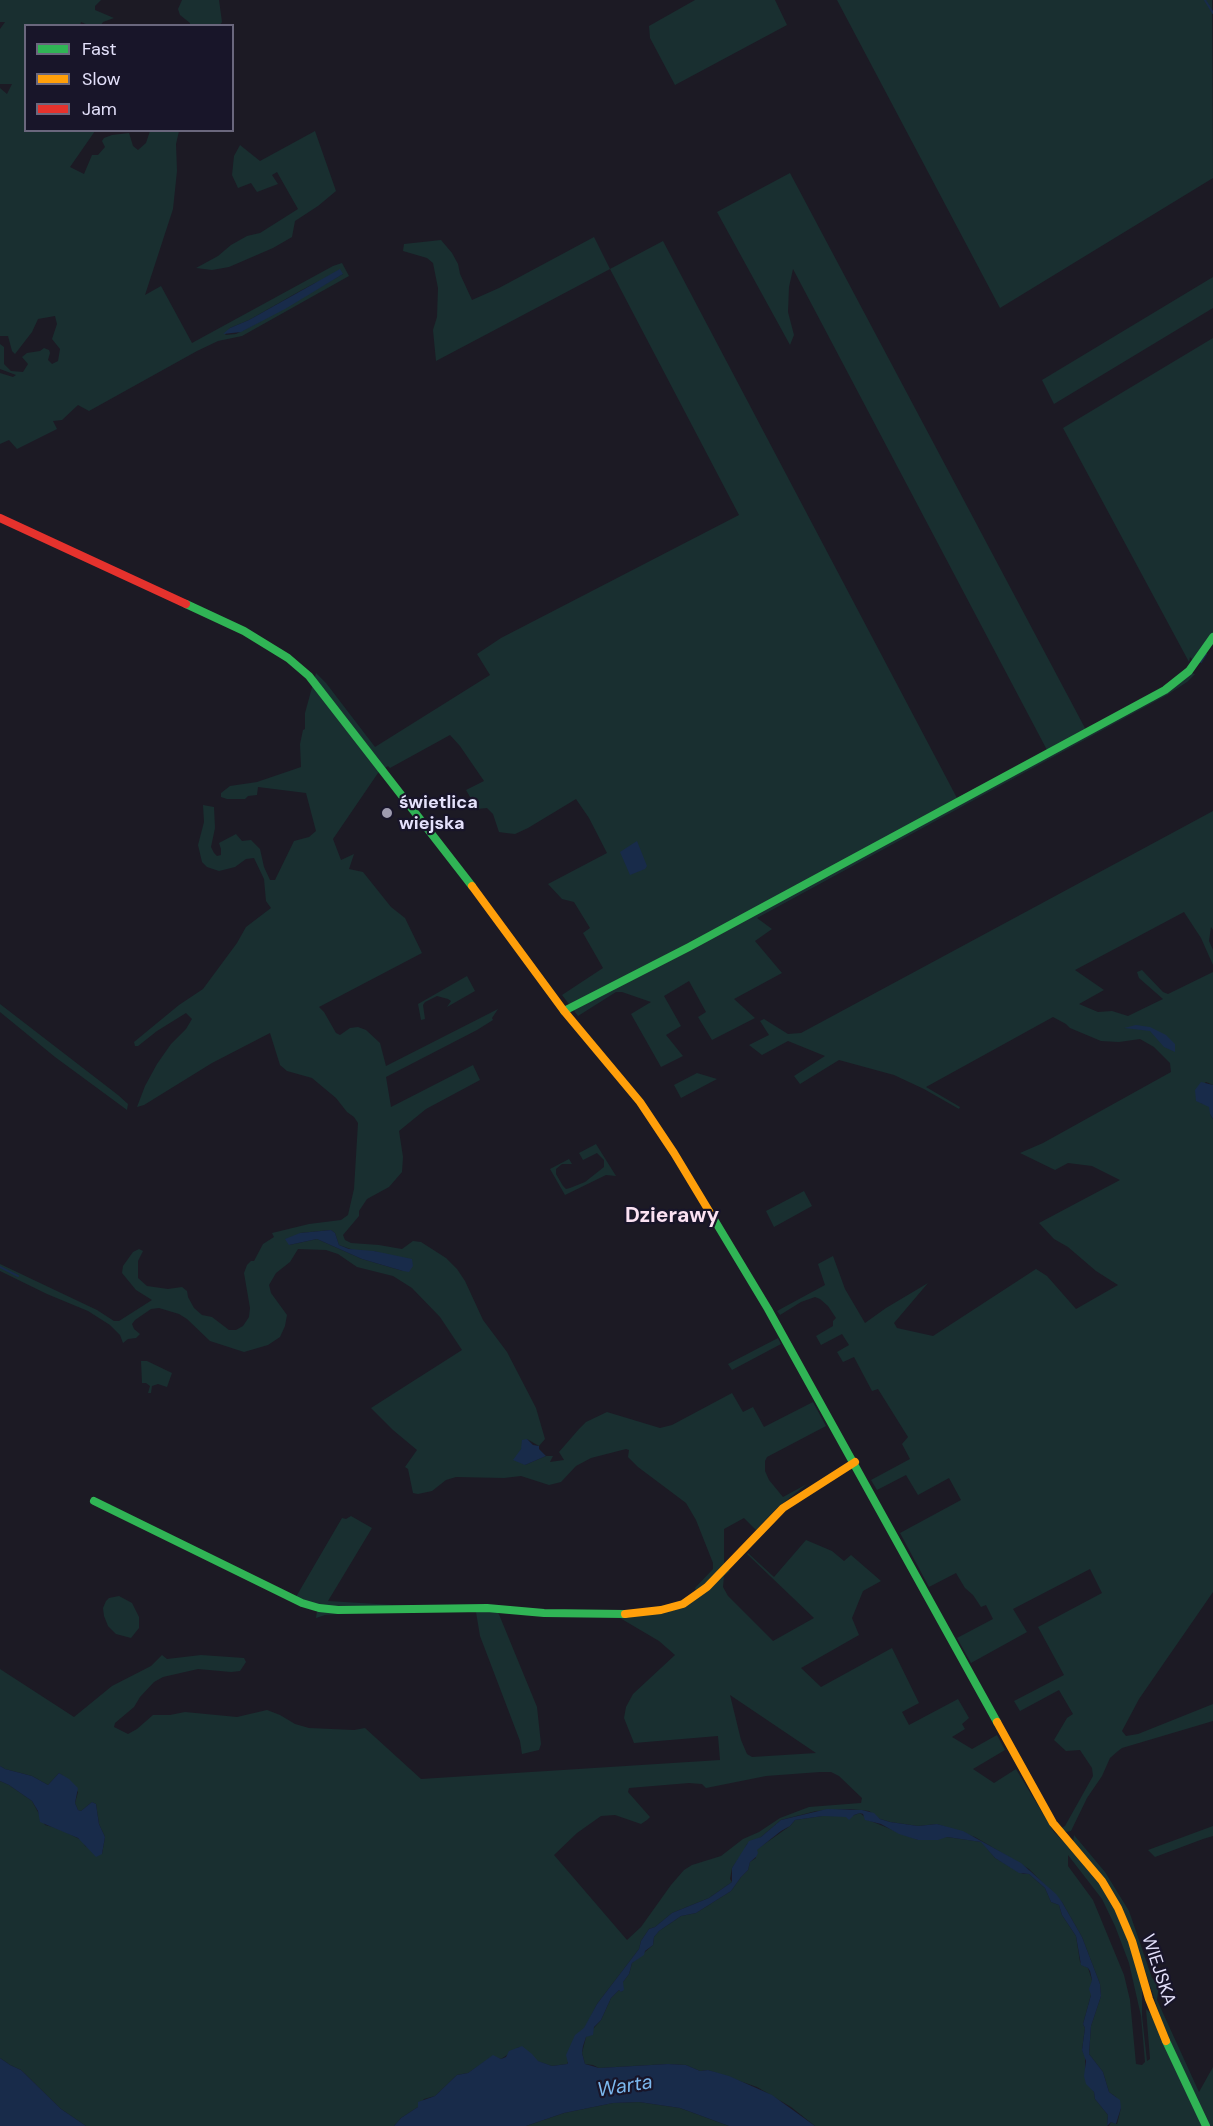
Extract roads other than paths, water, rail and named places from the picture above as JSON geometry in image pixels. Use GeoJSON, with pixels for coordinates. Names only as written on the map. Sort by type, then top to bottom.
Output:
{"type":"FeatureCollection","features":[{"type":"Feature","properties":{"kind":"street","name":"WIEJSKA"},"geometry":{"type":"LineString","coordinates":[[0,519],[244,631],[288,658],[321,690],[491,911],[564,1011],[640,1102],[768,1309],[1053,1822],[1102,1881],[1118,1908],[1132,1941],[1149,1999],[1161,2030],[1206,2126]]}},
{"type":"Feature","properties":{"kind":"street"},"geometry":{"type":"LineString","coordinates":[[564,1011],[689,947],[1165,690],[1188,671],[1213,637]]}},
{"type":"Feature","properties":{"kind":"street"},"geometry":{"type":"LineString","coordinates":[[94,1501],[302,1603],[319,1608],[418,1610],[487,1608],[544,1613],[615,1614],[650,1611],[683,1604],[708,1587],[772,1518],[793,1500],[855,1462]]}},
{"type":"Feature","properties":{"kind":"water"},"geometry":{"type":"Polygon","coordinates":[[[340,269],[343,274],[285,309],[241,332],[223,334],[230,328],[249,320],[340,269]]]}},
{"type":"Feature","properties":{"kind":"water"},"geometry":{"type":"Polygon","coordinates":[[[637,841],[647,866],[630,875],[620,852],[637,841]]]}},
{"type":"Feature","properties":{"kind":"water"},"geometry":{"type":"Polygon","coordinates":[[[1136,1025],[1150,1027],[1166,1035],[1175,1044],[1175,1052],[1164,1047],[1150,1031],[1124,1028],[1136,1025]]]}},
{"type":"Feature","properties":{"kind":"water"},"geometry":{"type":"Polygon","coordinates":[[[1201,1082],[1213,1085],[1213,1119],[1209,1107],[1196,1101],[1195,1090],[1201,1082]]]}},
{"type":"Feature","properties":{"kind":"water"},"geometry":{"type":"Polygon","coordinates":[[[331,1230],[335,1233],[339,1245],[349,1249],[374,1251],[412,1259],[413,1266],[409,1272],[403,1271],[362,1259],[317,1239],[289,1245],[285,1239],[300,1233],[331,1230]]]}},
{"type":"Feature","properties":{"kind":"water"},"geometry":{"type":"Polygon","coordinates":[[[527,1439],[533,1445],[539,1446],[546,1456],[525,1465],[513,1460],[521,1449],[522,1440],[527,1439]]]}},
{"type":"Feature","properties":{"kind":"water"},"geometry":{"type":"Polygon","coordinates":[[[0,1766],[32,1776],[48,1785],[59,1773],[69,1779],[78,1788],[75,1803],[78,1810],[81,1811],[92,1802],[96,1804],[99,1824],[105,1837],[102,1854],[96,1857],[78,1838],[40,1822],[38,1811],[32,1801],[0,1781],[0,1766]]]}},
{"type":"Feature","properties":{"kind":"water","name":"Warta"},"geometry":{"type":"Polygon","coordinates":[[[827,1809],[862,1810],[874,1813],[880,1819],[890,1822],[918,1826],[937,1824],[963,1831],[1021,1863],[1056,1894],[1082,1937],[1100,1984],[1101,1996],[1091,2026],[1089,2054],[1103,2072],[1109,2092],[1120,2100],[1121,2108],[1116,2124],[1111,2122],[1107,2126],[1108,2115],[1095,2099],[1094,2092],[1086,2084],[1084,2076],[1086,2061],[1082,2050],[1085,2028],[1083,2024],[1091,1995],[1089,1989],[1092,1980],[1088,1968],[1081,1965],[1076,1936],[1062,1915],[1059,1905],[1051,1902],[1045,1888],[1029,1874],[1019,1873],[995,1858],[981,1842],[947,1837],[938,1840],[918,1840],[899,1834],[881,1824],[865,1820],[863,1814],[860,1813],[849,1820],[846,1817],[823,1816],[795,1820],[757,1850],[758,1853],[750,1862],[748,1870],[731,1891],[696,1913],[681,1916],[659,1931],[654,1937],[653,1945],[632,1963],[629,1974],[623,1982],[624,1990],[621,1992],[619,1990],[611,1998],[601,2020],[594,2027],[593,2035],[586,2037],[583,2046],[585,2064],[599,2068],[686,2065],[700,2071],[708,2070],[729,2076],[772,2095],[815,2126],[729,2126],[680,2108],[639,2102],[613,2103],[564,2113],[526,2126],[394,2126],[401,2118],[418,2107],[418,2102],[435,2096],[457,2075],[468,2073],[493,2055],[501,2059],[506,2057],[509,2051],[522,2046],[538,2061],[552,2066],[567,2064],[566,2055],[575,2035],[584,2028],[597,2004],[639,1949],[649,1929],[672,1913],[709,1898],[732,1882],[732,1868],[749,1841],[761,1837],[781,1820],[827,1809]]]}},
{"type":"Feature","properties":{"kind":"water"},"geometry":{"type":"Polygon","coordinates":[[[0,2058],[21,2070],[61,2109],[86,2126],[0,2126],[0,2058]]]}},
{"type":"Feature","properties":{"kind":"waterway"},"geometry":{"type":"LineString","coordinates":[[1205,0],[1213,13]]}},
{"type":"Feature","properties":{"kind":"waterway"},"geometry":{"type":"LineString","coordinates":[[1201,662],[1206,654]]}},
{"type":"Feature","properties":{"kind":"waterway"},"geometry":{"type":"LineString","coordinates":[[0,1267],[18,1276]]}},
{"type":"Feature","properties":{"kind":"place","name":"świetlica wiejska"},"geometry":{"type":"Point","coordinates":[387,813]}},
{"type":"Feature","properties":{"kind":"district","name":"Dzierawy"},"geometry":{"type":"Point","coordinates":[672,1216]}}]}
